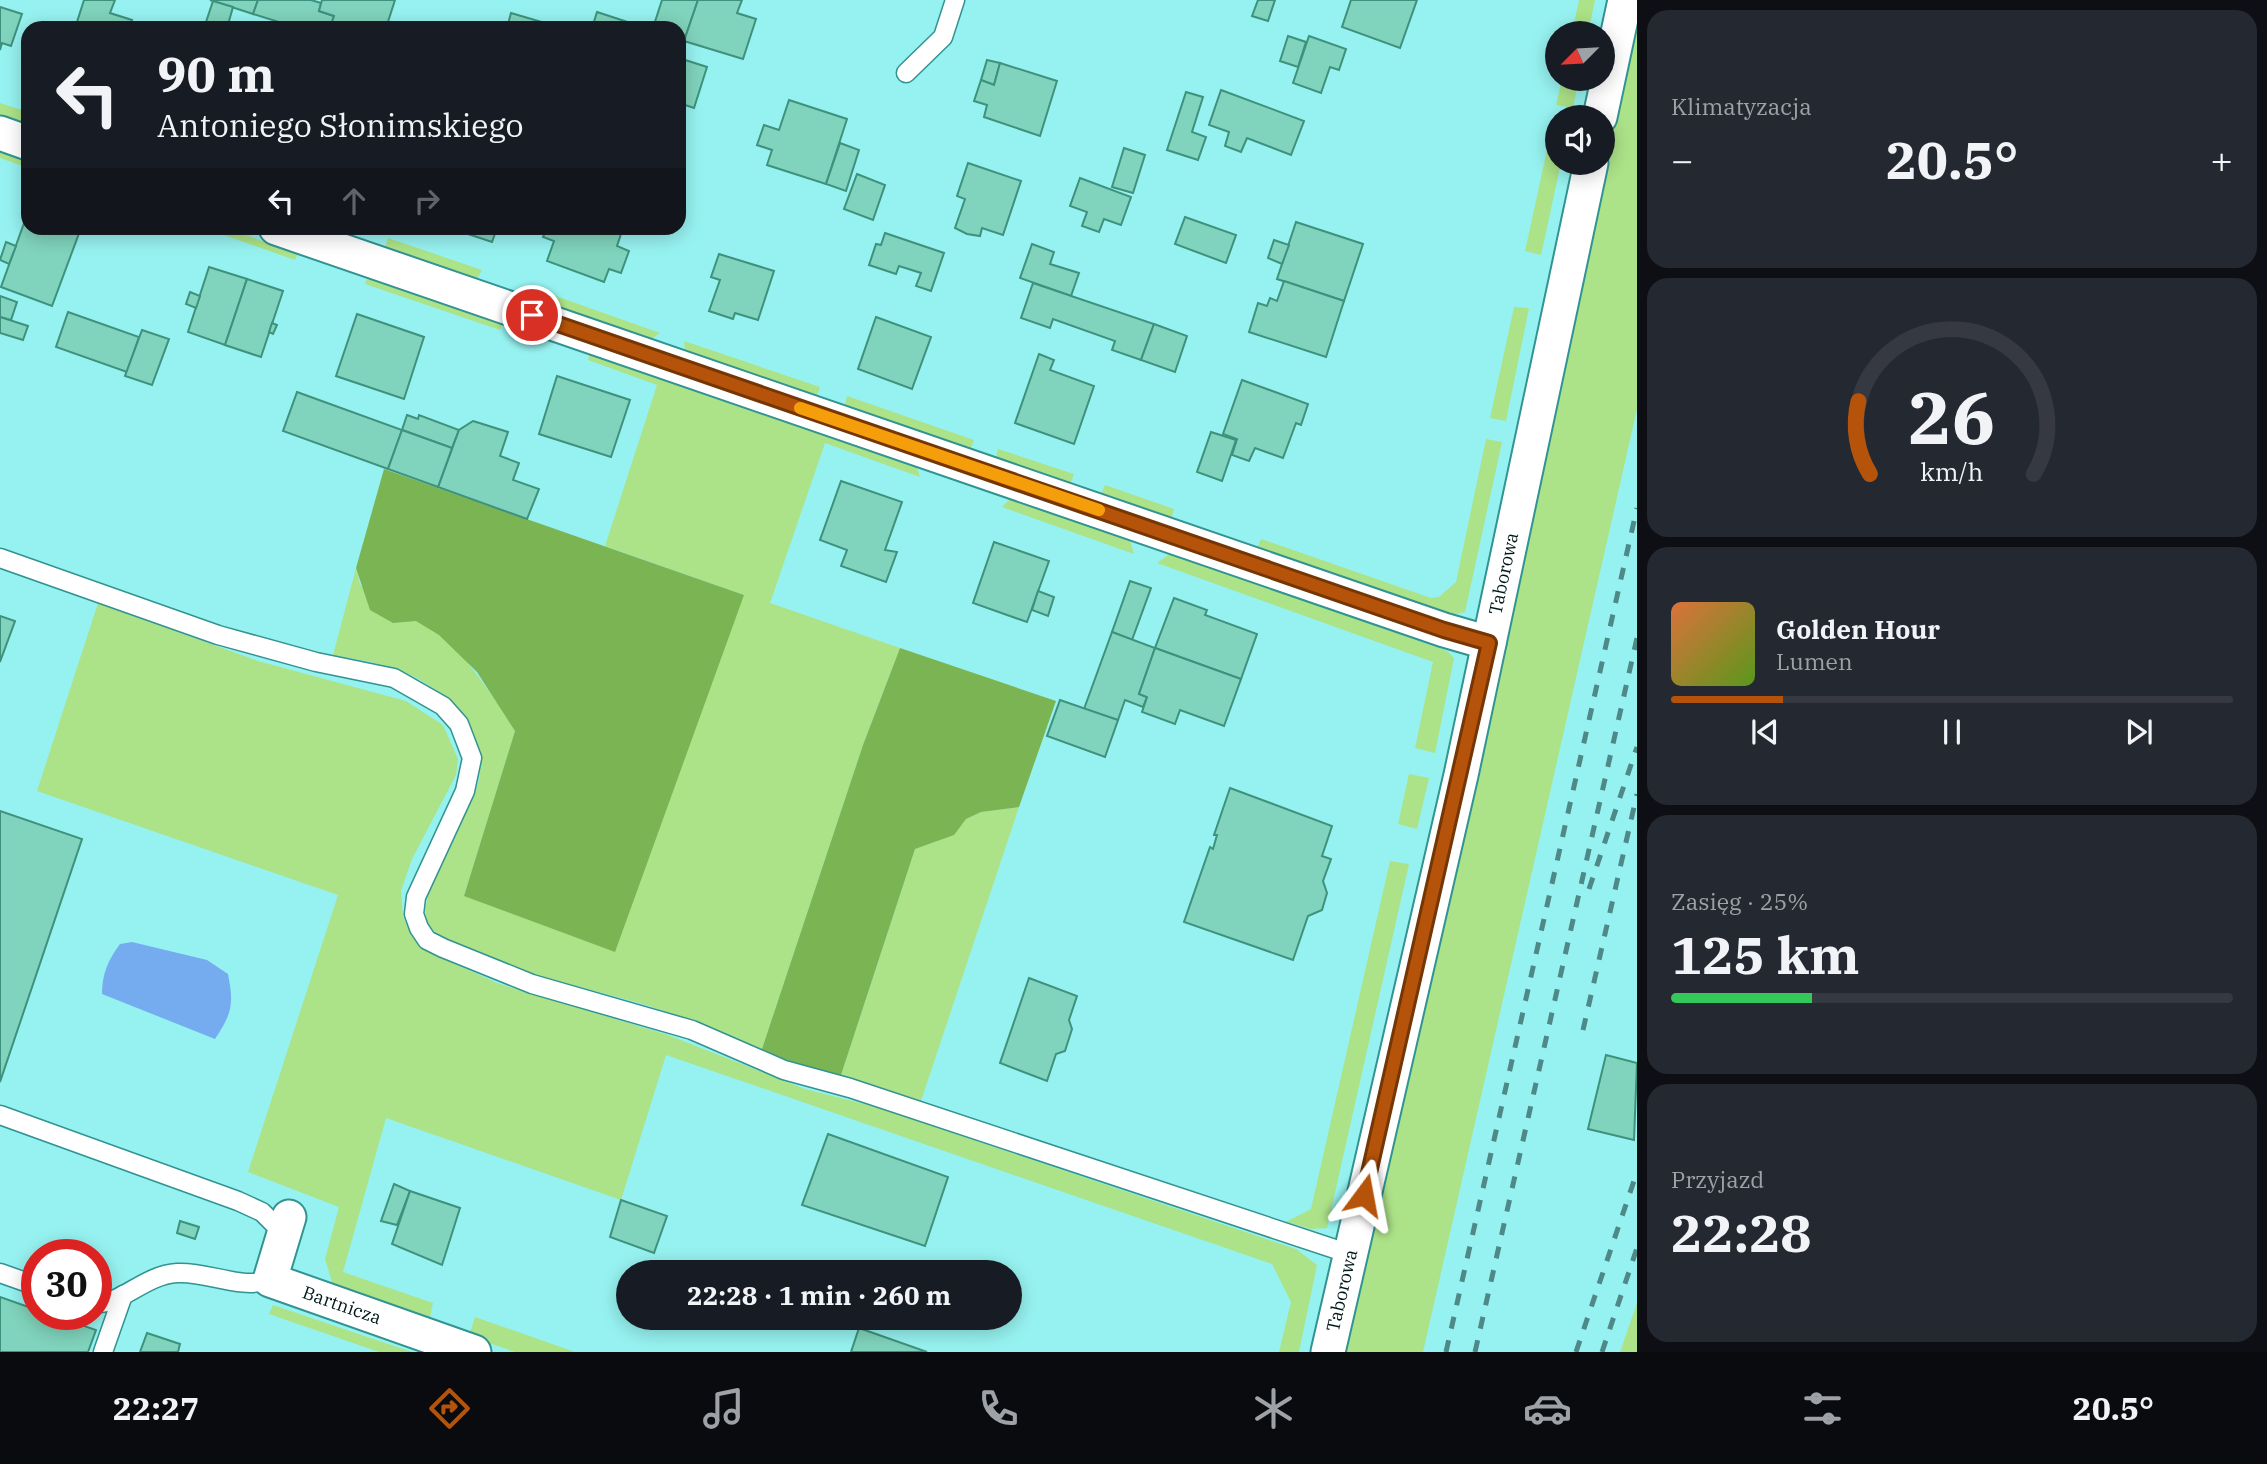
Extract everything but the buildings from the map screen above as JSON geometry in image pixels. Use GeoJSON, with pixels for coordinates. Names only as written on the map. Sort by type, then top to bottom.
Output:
{"type":"FeatureCollection","features":[{"type":"Feature","properties":{"kind":"street"},"geometry":{"type":"LineString","coordinates":[[1603,105],[1625,0]]}},
{"type":"Feature","properties":{"kind":"street"},"geometry":{"type":"LineString","coordinates":[[0,133],[21,140]]}},
{"type":"Feature","properties":{"kind":"street","name":"Taborowa"},"geometry":{"type":"LineString","coordinates":[[1328,1352],[1489,643],[1588,175]]}},
{"type":"Feature","properties":{"kind":"street"},"geometry":{"type":"LineString","coordinates":[[296,235],[1444,630],[1489,643]]}},
{"type":"Feature","properties":{"kind":"street"},"geometry":{"type":"LineString","coordinates":[[270,1280],[286,1226]]}},
{"type":"Feature","properties":{"kind":"street","name":"Bartnicza"},"geometry":{"type":"LineString","coordinates":[[270,1280],[474,1352]]}},
{"type":"Feature","properties":{"kind":"lane"},"geometry":{"type":"LineString","coordinates":[[906,73],[943,37],[955,0]]}},
{"type":"Feature","properties":{"kind":"lane"},"geometry":{"type":"LineString","coordinates":[[0,558],[218,635],[316,662],[394,678],[443,706],[459,724],[472,758],[465,791],[416,897],[414,914],[419,929],[435,944],[532,984],[692,1030],[792,1073],[863,1092],[1350,1254]]}},
{"type":"Feature","properties":{"kind":"lane"},"geometry":{"type":"LineString","coordinates":[[0,1115],[238,1201],[286,1226]]}},
{"type":"Feature","properties":{"kind":"lane"},"geometry":{"type":"LineString","coordinates":[[0,1273],[21,1280]]}},
{"type":"Feature","properties":{"kind":"lane"},"geometry":{"type":"LineString","coordinates":[[112,1302],[142,1282],[177,1273],[239,1283],[270,1280]]}},
{"type":"Feature","properties":{"kind":"lane"},"geometry":{"type":"LineString","coordinates":[[103,1352],[123,1295]]}},
{"type":"Feature","properties":{"kind":"green space"},"geometry":{"type":"Polygon","coordinates":[[[1579,0],[1595,0],[1591,21],[1575,21],[1579,0]]]}},
{"type":"Feature","properties":{"kind":"green space"},"geometry":{"type":"Polygon","coordinates":[[[1637,23],[1637,409],[1423,1352],[1345,1352],[1471,793],[1604,175],[1615,175],[1615,125],[1637,23]]]}},
{"type":"Feature","properties":{"kind":"green space"},"geometry":{"type":"Polygon","coordinates":[[[1559,91],[1577,91],[1574,105],[1556,105],[1559,91]]]}},
{"type":"Feature","properties":{"kind":"green space"},"geometry":{"type":"Polygon","coordinates":[[[0,103],[21,110],[21,124],[0,117],[0,103]]]}},
{"type":"Feature","properties":{"kind":"green space"},"geometry":{"type":"Polygon","coordinates":[[[0,149],[21,156],[21,166],[0,158],[0,149]]]}},
{"type":"Feature","properties":{"kind":"green space"},"geometry":{"type":"Polygon","coordinates":[[[1545,159],[1545,175],[1558,175],[1541,255],[1525,251],[1545,159]]]}},
{"type":"Feature","properties":{"kind":"green space"},"geometry":{"type":"Polygon","coordinates":[[[224,235],[245,235],[298,253],[295,260],[224,235]]]}},
{"type":"Feature","properties":{"kind":"green space"},"geometry":{"type":"Polygon","coordinates":[[[388,238],[482,270],[475,282],[384,249],[388,238]]]}},
{"type":"Feature","properties":{"kind":"green space"},"geometry":{"type":"Polygon","coordinates":[[[368,276],[503,322],[500,330],[365,284],[368,276]]]}},
{"type":"Feature","properties":{"kind":"green space"},"geometry":{"type":"Polygon","coordinates":[[[536,289],[660,333],[651,339],[534,300],[536,289]]]}},
{"type":"Feature","properties":{"kind":"green space"},"geometry":{"type":"Polygon","coordinates":[[[1514,307],[1529,308],[1506,421],[1490,418],[1514,307]]]}},
{"type":"Feature","properties":{"kind":"green space"},"geometry":{"type":"Polygon","coordinates":[[[684,341],[820,387],[817,396],[685,350],[684,341]]]}},
{"type":"Feature","properties":{"kind":"green space"},"geometry":{"type":"Polygon","coordinates":[[[590,351],[916,465],[920,477],[825,443],[770,603],[900,648],[863,745],[762,1049],[655,1008],[498,963],[447,940],[431,928],[426,916],[427,899],[442,859],[477,787],[480,766],[478,746],[459,711],[427,684],[390,667],[333,655],[356,568],[360,584],[393,623],[412,621],[427,626],[456,650],[485,685],[515,731],[464,896],[744,595],[605,546],[657,385],[588,360],[590,351]]]}},
{"type":"Feature","properties":{"kind":"green space"},"geometry":{"type":"Polygon","coordinates":[[[847,396],[974,440],[970,451],[845,405],[847,396]]]}},
{"type":"Feature","properties":{"kind":"green space"},"geometry":{"type":"Polygon","coordinates":[[[1486,439],[1502,442],[1465,612],[1451,615],[1441,612],[1257,549],[1261,539],[1431,598],[1439,597],[1456,582],[1486,439]]]}},
{"type":"Feature","properties":{"kind":"green space"},"geometry":{"type":"Polygon","coordinates":[[[998,449],[1074,474],[1070,485],[996,458],[998,449]]]}},
{"type":"Feature","properties":{"kind":"green space"},"geometry":{"type":"Polygon","coordinates":[[[384,469],[744,595],[615,952],[464,896],[515,731],[477,672],[439,635],[416,621],[393,623],[370,610],[356,568],[384,469]]]}},
{"type":"Feature","properties":{"kind":"green space"},"geometry":{"type":"Polygon","coordinates":[[[1105,485],[1174,509],[1171,521],[1100,496],[1105,485]]]}},
{"type":"Feature","properties":{"kind":"green space"},"geometry":{"type":"Polygon","coordinates":[[[1012,497],[1129,538],[1134,554],[1002,507],[1012,497]]]}},
{"type":"Feature","properties":{"kind":"green space"},"geometry":{"type":"Polygon","coordinates":[[[1171,553],[1447,651],[1454,658],[1435,753],[1415,748],[1433,662],[1157,563],[1171,553]]]}},
{"type":"Feature","properties":{"kind":"green space"},"geometry":{"type":"Polygon","coordinates":[[[98,603],[258,661],[406,701],[443,725],[458,759],[456,775],[412,859],[401,891],[403,917],[413,938],[425,950],[497,983],[668,1035],[805,1089],[876,1107],[1296,1249],[1317,1265],[1299,1352],[1279,1352],[1291,1302],[1272,1264],[666,1055],[621,1200],[386,1118],[343,1272],[433,1303],[429,1322],[333,1285],[325,1259],[339,1207],[248,1172],[338,895],[37,791],[98,603]]]}},
{"type":"Feature","properties":{"kind":"green space"},"geometry":{"type":"Polygon","coordinates":[[[900,648],[1056,701],[1019,807],[981,812],[966,819],[954,835],[915,849],[841,1075],[790,1064],[762,1049],[863,745],[900,648]]]}},
{"type":"Feature","properties":{"kind":"green space"},"geometry":{"type":"Polygon","coordinates":[[[1409,774],[1429,778],[1417,829],[1398,824],[1409,774]]]}},
{"type":"Feature","properties":{"kind":"green space"},"geometry":{"type":"Polygon","coordinates":[[[1019,807],[921,1101],[841,1075],[915,849],[953,835],[966,819],[981,812],[1019,807]]]}},
{"type":"Feature","properties":{"kind":"green space"},"geometry":{"type":"Polygon","coordinates":[[[1390,861],[1409,864],[1327,1228],[1311,1229],[1286,1222],[1311,1209],[1390,861]]]}},
{"type":"Feature","properties":{"kind":"green space"},"geometry":{"type":"Polygon","coordinates":[[[1637,1303],[1637,1352],[1620,1352],[1637,1303]]]}},
{"type":"Feature","properties":{"kind":"green space"},"geometry":{"type":"Polygon","coordinates":[[[273,1305],[412,1352],[379,1352],[269,1314],[273,1305]]]}},
{"type":"Feature","properties":{"kind":"green space"},"geometry":{"type":"Polygon","coordinates":[[[475,1317],[575,1352],[515,1352],[469,1336],[475,1317]]]}},
{"type":"Feature","properties":{"kind":"water"},"geometry":{"type":"Polygon","coordinates":[[[132,942],[207,960],[228,974],[230,1008],[215,1039],[102,994],[106,968],[112,956],[120,944],[132,942]]]}},
{"type":"Feature","properties":{"kind":"railway"},"geometry":{"type":"LineString","coordinates":[[1446,1352],[1637,508]]}},
{"type":"Feature","properties":{"kind":"railway"},"geometry":{"type":"LineString","coordinates":[[1475,1352],[1637,638]]}},
{"type":"Feature","properties":{"kind":"railway"},"geometry":{"type":"LineString","coordinates":[[1589,889],[1637,747]]}},
{"type":"Feature","properties":{"kind":"railway"},"geometry":{"type":"LineString","coordinates":[[1583,1030],[1637,794]]}},
{"type":"Feature","properties":{"kind":"railway"},"geometry":{"type":"LineString","coordinates":[[1576,1352],[1637,1172]]}},
{"type":"Feature","properties":{"kind":"railway"},"geometry":{"type":"LineString","coordinates":[[1602,1352],[1637,1248]]}},
{"type":"Feature","properties":{"kind":"slow traffic"},"geometry":{"type":"LineString","coordinates":[[800,408],[1099,510]]}},
{"type":"Feature","properties":{"kind":"route"},"geometry":{"type":"LineString","coordinates":[[532,315],[1444,630],[1489,643],[1364,1195]]}}]}
